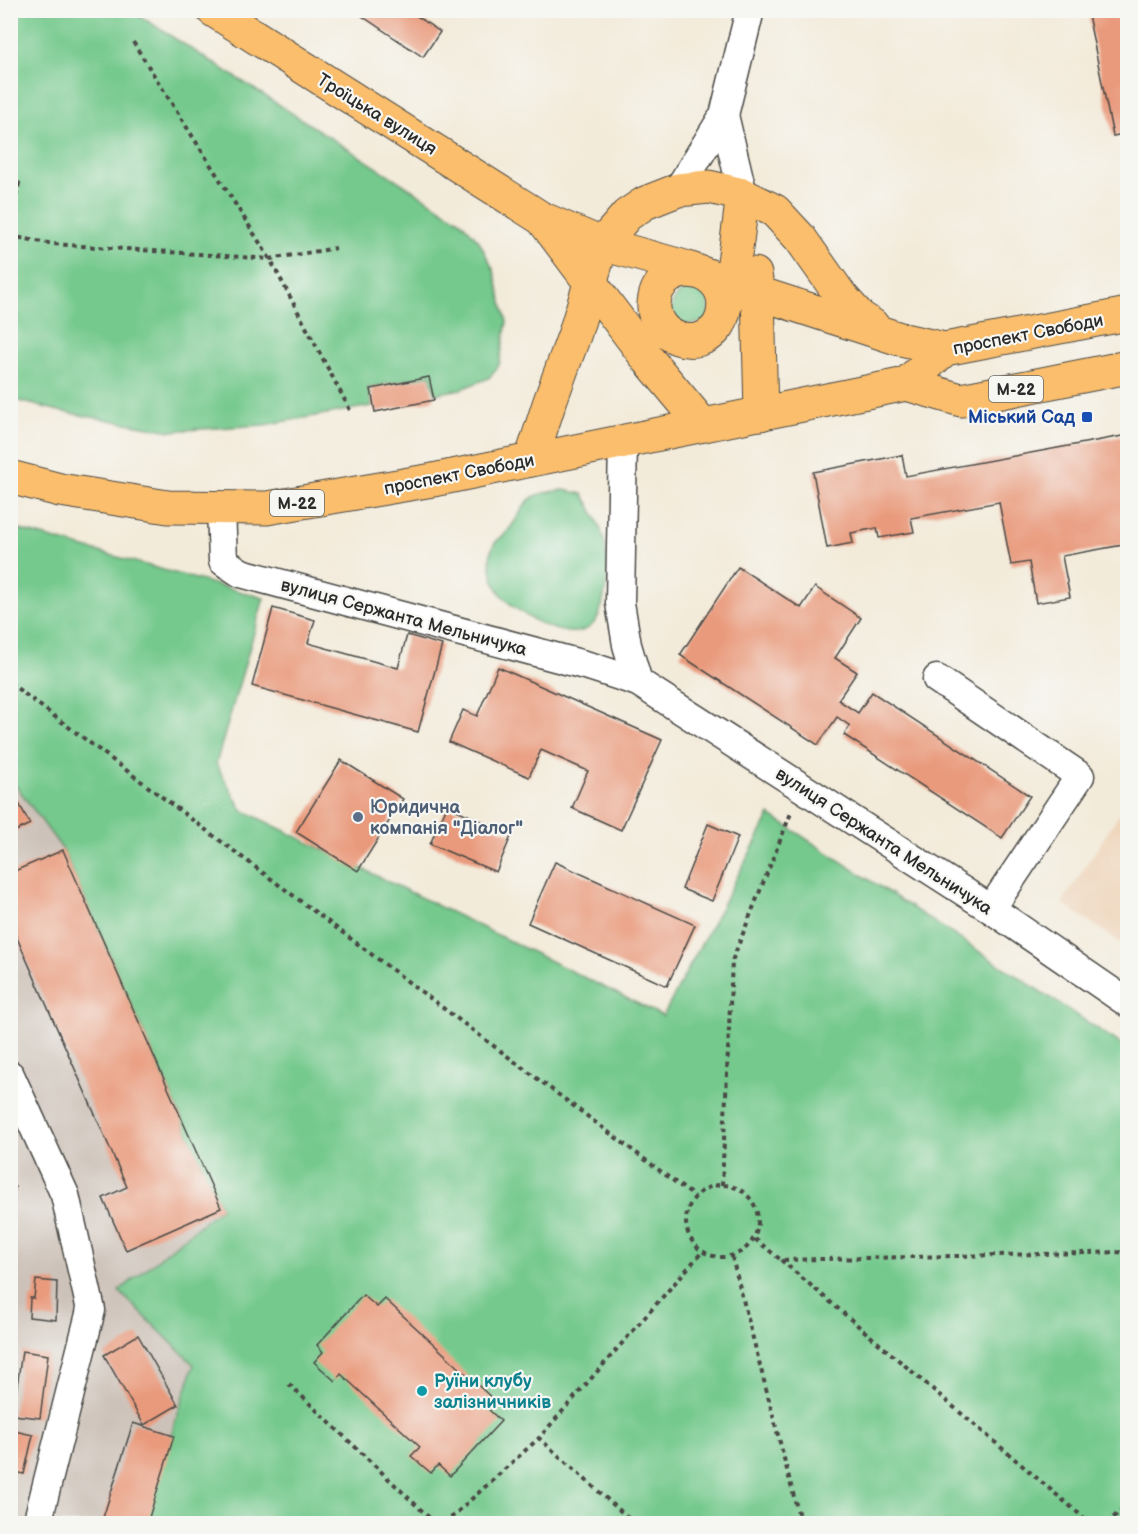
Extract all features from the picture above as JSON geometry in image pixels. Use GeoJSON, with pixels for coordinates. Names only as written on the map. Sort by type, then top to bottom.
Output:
{"type":"FeatureCollection","features":[{"type":"Feature","properties":{"kind":"main road","name":"Троїцька вулиця"},"geometry":{"type":"LineString","coordinates":[[213,10],[541,218]]}},
{"type":"Feature","properties":{"kind":"main road"},"geometry":{"type":"LineString","coordinates":[[531,460],[575,333],[602,244],[627,215],[645,203],[678,190],[709,187],[743,195],[775,211],[800,238],[841,296],[860,317],[892,336]]}},
{"type":"Feature","properties":{"kind":"main road"},"geometry":{"type":"LineString","coordinates":[[612,313],[665,331],[676,339],[696,340],[714,331],[718,326],[729,291],[743,195]]}},
{"type":"Feature","properties":{"kind":"main road"},"geometry":{"type":"LineString","coordinates":[[541,218],[602,244],[729,291],[945,350]]}},
{"type":"Feature","properties":{"kind":"main road"},"geometry":{"type":"LineString","coordinates":[[541,218],[612,313],[703,425]]}},
{"type":"Feature","properties":{"kind":"main road"},"geometry":{"type":"LineString","coordinates":[[665,331],[656,318],[654,310],[656,294],[660,286],[671,275],[687,271],[729,291],[761,414]]}},
{"type":"Feature","properties":{"kind":"main road","name":"проспект Свободи"},"geometry":{"type":"LineString","coordinates":[[906,384],[945,350],[1128,314]]}},
{"type":"Feature","properties":{"kind":"main road","name":"проспект Свободи"},"geometry":{"type":"LineString","coordinates":[[10,477],[60,490],[168,507],[267,508],[433,480],[906,384],[961,400],[1128,367]]}},
{"type":"Feature","properties":{"kind":"street"},"geometry":{"type":"LineString","coordinates":[[678,190],[724,115],[750,10]]}},
{"type":"Feature","properties":{"kind":"street"},"geometry":{"type":"LineString","coordinates":[[724,115],[743,195]]}},
{"type":"Feature","properties":{"kind":"street"},"geometry":{"type":"LineString","coordinates":[[623,441],[620,603],[627,645],[638,682]]}},
{"type":"Feature","properties":{"kind":"street","name":"вулиця Сержанта Мельничука"},"geometry":{"type":"LineString","coordinates":[[221,508],[223,561],[241,573],[592,667],[638,682],[991,909],[1128,1003]]}},
{"type":"Feature","properties":{"kind":"street"},"geometry":{"type":"LineString","coordinates":[[937,679],[1080,777],[991,909]]}},
{"type":"Feature","properties":{"kind":"street"},"geometry":{"type":"LineString","coordinates":[[10,1075],[65,1196],[91,1310],[37,1524]]}},
{"type":"Feature","properties":{"kind":"path"},"geometry":{"type":"LineString","coordinates":[[134,42],[270,259],[350,410]]}},
{"type":"Feature","properties":{"kind":"path"},"geometry":{"type":"LineString","coordinates":[[10,182],[19,183],[10,229]]}},
{"type":"Feature","properties":{"kind":"path"},"geometry":{"type":"LineString","coordinates":[[10,236],[53,244],[270,259],[336,248]]}},
{"type":"Feature","properties":{"kind":"path"},"geometry":{"type":"LineString","coordinates":[[10,683],[694,1197]]}},
{"type":"Feature","properties":{"kind":"path"},"geometry":{"type":"LineString","coordinates":[[722,1185],[732,961],[801,787]]}},
{"type":"Feature","properties":{"kind":"path"},"geometry":{"type":"LineString","coordinates":[[722,1185],[733,1186],[744,1191],[752,1199],[757,1209],[759,1224],[755,1239],[746,1250],[732,1257],[716,1258],[702,1252],[691,1241],[686,1226],[687,1211],[694,1197],[707,1188],[722,1185]]}},
{"type":"Feature","properties":{"kind":"path"},"geometry":{"type":"LineString","coordinates":[[755,1239],[1091,1524]]}},
{"type":"Feature","properties":{"kind":"path"},"geometry":{"type":"LineString","coordinates":[[444,1524],[540,1438],[702,1252]]}},
{"type":"Feature","properties":{"kind":"path"},"geometry":{"type":"LineString","coordinates":[[780,1260],[1128,1252]]}},
{"type":"Feature","properties":{"kind":"path"},"geometry":{"type":"LineString","coordinates":[[732,1257],[801,1524]]}},
{"type":"Feature","properties":{"kind":"path"},"geometry":{"type":"LineString","coordinates":[[290,1384],[436,1524]]}},
{"type":"Feature","properties":{"kind":"path"},"geometry":{"type":"LineString","coordinates":[[540,1438],[635,1524]]}},
{"type":"Feature","properties":{"kind":"path"},"geometry":{"type":"LineString","coordinates":[[1107,1524],[1128,1503]]}},
{"type":"Feature","properties":{"kind":"shaded area"},"geometry":{"type":"Polygon","coordinates":[[[10,779],[63,850],[221,1208],[120,1291],[194,1365],[142,1523],[11,1523],[10,779]]]}},
{"type":"Feature","properties":{"kind":"shaded area"},"geometry":{"type":"Polygon","coordinates":[[[1127,802],[1128,947],[1062,903],[1127,802]]]}},
{"type":"Feature","properties":{"kind":"green space"},"geometry":{"type":"Polygon","coordinates":[[[11,10],[132,11],[461,221],[479,241],[494,271],[507,322],[499,365],[489,378],[461,389],[435,394],[430,375],[368,388],[372,406],[264,425],[171,431],[63,412],[11,399],[11,10]]]}},
{"type":"Feature","properties":{"kind":"green space"},"geometry":{"type":"Polygon","coordinates":[[[689,289],[704,292],[709,299],[708,322],[679,325],[671,312],[676,297],[689,289]]]}},
{"type":"Feature","properties":{"kind":"green space"},"geometry":{"type":"Polygon","coordinates":[[[564,490],[583,494],[600,526],[607,560],[603,602],[594,623],[580,631],[567,632],[540,624],[515,608],[499,591],[490,563],[494,544],[506,533],[527,502],[539,494],[564,490]]]}},
{"type":"Feature","properties":{"kind":"green space"},"geometry":{"type":"Polygon","coordinates":[[[10,527],[264,598],[216,764],[242,810],[663,1016],[770,815],[1127,1048],[1127,1523],[142,1523],[194,1365],[119,1291],[221,1208],[63,850],[11,779],[10,527]]]}},
{"type":"Feature","properties":{"kind":"building"},"geometry":{"type":"Polygon","coordinates":[[[353,10],[408,10],[440,32],[423,57],[353,10]]]}},
{"type":"Feature","properties":{"kind":"building"},"geometry":{"type":"Polygon","coordinates":[[[1087,10],[1128,10],[1128,133],[1113,136],[1087,10]]]}},
{"type":"Feature","properties":{"kind":"building"},"geometry":{"type":"Polygon","coordinates":[[[429,377],[434,400],[375,412],[371,389],[429,377]]]}},
{"type":"Feature","properties":{"kind":"building"},"geometry":{"type":"Polygon","coordinates":[[[1128,435],[1128,544],[1062,556],[1070,597],[1036,603],[1029,562],[1011,565],[999,502],[911,518],[914,532],[879,538],[877,528],[851,533],[853,543],[827,548],[813,472],[902,455],[906,476],[1128,435]]]}},
{"type":"Feature","properties":{"kind":"building"},"geometry":{"type":"Polygon","coordinates":[[[738,567],[801,608],[815,587],[861,618],[835,658],[857,672],[838,700],[858,713],[872,692],[1030,796],[1002,838],[844,735],[850,726],[837,717],[818,745],[680,655],[738,567]]]}},
{"type":"Feature","properties":{"kind":"building"},"geometry":{"type":"Polygon","coordinates":[[[273,608],[315,620],[308,643],[398,668],[407,635],[442,645],[418,732],[252,686],[273,608]]]}},
{"type":"Feature","properties":{"kind":"building"},"geometry":{"type":"Polygon","coordinates":[[[498,667],[662,740],[621,830],[572,808],[588,771],[541,750],[529,777],[449,742],[463,710],[477,716],[498,667]]]}},
{"type":"Feature","properties":{"kind":"building"},"geometry":{"type":"Polygon","coordinates":[[[341,760],[403,799],[358,871],[296,832],[341,760]]]}},
{"type":"Feature","properties":{"kind":"building"},"geometry":{"type":"Polygon","coordinates":[[[16,798],[30,824],[10,834],[10,801],[16,798]]]}},
{"type":"Feature","properties":{"kind":"building"},"geometry":{"type":"Polygon","coordinates":[[[447,806],[512,834],[496,872],[430,844],[447,806]]]}},
{"type":"Feature","properties":{"kind":"building"},"geometry":{"type":"Polygon","coordinates":[[[708,824],[738,837],[712,901],[682,889],[708,824]]]}},
{"type":"Feature","properties":{"kind":"building"},"geometry":{"type":"Polygon","coordinates":[[[63,850],[221,1208],[126,1250],[103,1198],[127,1187],[13,929],[10,930],[10,873],[63,850]]]}},
{"type":"Feature","properties":{"kind":"building"},"geometry":{"type":"Polygon","coordinates":[[[555,862],[695,925],[667,986],[528,923],[555,862]]]}},
{"type":"Feature","properties":{"kind":"building"},"geometry":{"type":"Polygon","coordinates":[[[10,1187],[15,1187],[12,1214],[10,1214],[10,1187]]]}},
{"type":"Feature","properties":{"kind":"building"},"geometry":{"type":"Polygon","coordinates":[[[36,1280],[57,1282],[56,1320],[29,1317],[30,1298],[34,1298],[36,1280]]]}},
{"type":"Feature","properties":{"kind":"building","name":"Руїни клубу залізничників"},"geometry":{"type":"Polygon","coordinates":[[[363,1295],[377,1307],[385,1299],[495,1401],[488,1409],[501,1421],[450,1476],[438,1465],[431,1473],[411,1456],[420,1447],[341,1374],[335,1381],[314,1362],[323,1352],[317,1345],[363,1295]]]}},
{"type":"Feature","properties":{"kind":"building"},"geometry":{"type":"Polygon","coordinates":[[[138,1335],[178,1405],[144,1425],[104,1355],[138,1335]]]}},
{"type":"Feature","properties":{"kind":"building"},"geometry":{"type":"Polygon","coordinates":[[[22,1351],[48,1355],[40,1418],[13,1415],[22,1351]]]}},
{"type":"Feature","properties":{"kind":"building"},"geometry":{"type":"Polygon","coordinates":[[[133,1423],[174,1436],[147,1524],[101,1524],[133,1423]]]}},
{"type":"Feature","properties":{"kind":"building"},"geometry":{"type":"Polygon","coordinates":[[[10,1430],[33,1435],[24,1474],[10,1471],[10,1430]]]}},
{"type":"Feature","properties":{"kind":"place","name":"Міський Сад"},"geometry":{"type":"Point","coordinates":[1087,417]}},
{"type":"Feature","properties":{"kind":"place","name":"Юридична компанія \"Діалог\""},"geometry":{"type":"Point","coordinates":[358,817]}},
{"type":"Feature","properties":{"kind":"place","name":"Руїни клубу залізничників"},"geometry":{"type":"Point","coordinates":[422,1391]}}]}
